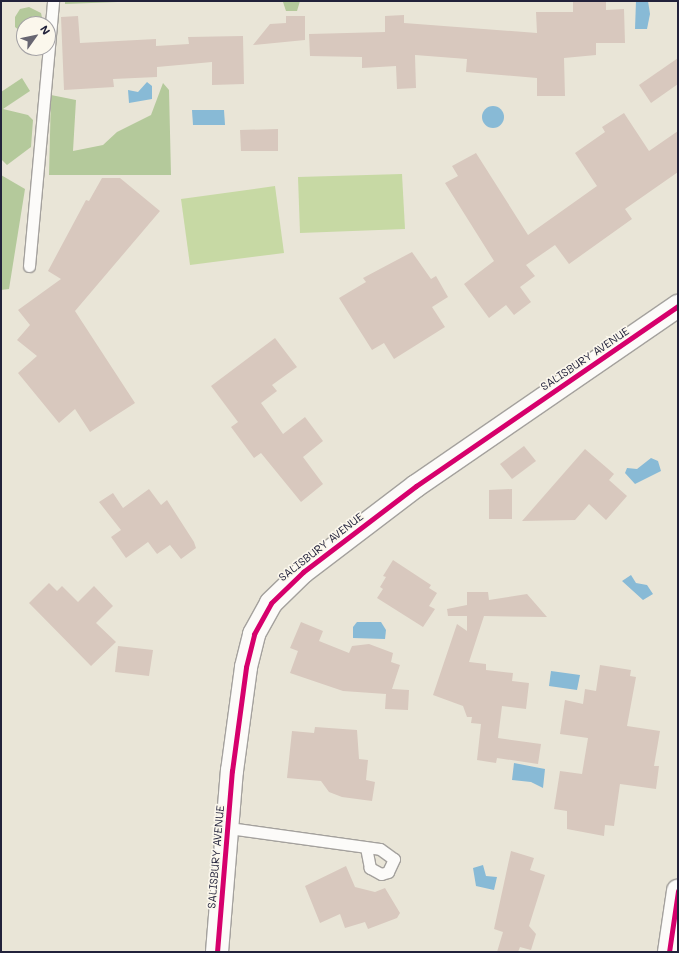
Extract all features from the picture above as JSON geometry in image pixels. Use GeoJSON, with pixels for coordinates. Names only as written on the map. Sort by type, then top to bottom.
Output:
{"type":"FeatureCollection","features":[{"type":"Feature","properties":{"kind":"street","name":"SALISBURY AVENUE"},"geometry":{"type":"LineString","coordinates":[[217,952],[229,828],[232,771],[248,651],[262,618],[278,594],[416,486],[678,306]]}},
{"type":"Feature","properties":{"kind":"street"},"geometry":{"type":"LineString","coordinates":[[669,952],[678,891]]}},
{"type":"Feature","properties":{"kind":"lane"},"geometry":{"type":"LineString","coordinates":[[29,266],[53,1]]}},
{"type":"Feature","properties":{"kind":"lane"},"geometry":{"type":"LineString","coordinates":[[229,828],[366,847]]}},
{"type":"Feature","properties":{"kind":"green space"},"geometry":{"type":"Polygon","coordinates":[[[65,1],[144,1],[65,4],[65,1]]]}},
{"type":"Feature","properties":{"kind":"green space"},"geometry":{"type":"Polygon","coordinates":[[[275,1],[300,1],[297,11],[286,11],[283,2],[275,1]]]}},
{"type":"Feature","properties":{"kind":"green space"},"geometry":{"type":"Polygon","coordinates":[[[29,7],[41,13],[42,16],[16,16],[16,28],[15,17],[20,9],[29,7]]]}},
{"type":"Feature","properties":{"kind":"green space"},"geometry":{"type":"Polygon","coordinates":[[[22,78],[30,91],[3,109],[28,115],[33,120],[31,147],[7,165],[1,159],[1,92],[22,78]]]}},
{"type":"Feature","properties":{"kind":"green space"},"geometry":{"type":"Polygon","coordinates":[[[163,83],[169,90],[171,175],[49,175],[51,95],[76,100],[73,151],[103,145],[117,132],[151,115],[163,83]]]}},
{"type":"Feature","properties":{"kind":"green space"},"geometry":{"type":"Polygon","coordinates":[[[402,174],[405,229],[300,233],[298,177],[402,174]]]}},
{"type":"Feature","properties":{"kind":"green space"},"geometry":{"type":"Polygon","coordinates":[[[1,175],[25,189],[9,289],[1,290],[1,175]]]}},
{"type":"Feature","properties":{"kind":"green space"},"geometry":{"type":"Polygon","coordinates":[[[275,186],[284,253],[190,265],[181,199],[275,186]]]}},
{"type":"Feature","properties":{"kind":"water"},"geometry":{"type":"Polygon","coordinates":[[[636,1],[648,1],[650,14],[647,29],[635,29],[636,1]]]}},
{"type":"Feature","properties":{"kind":"water"},"geometry":{"type":"Polygon","coordinates":[[[147,82],[152,86],[152,99],[129,103],[128,90],[138,92],[147,82]]]}},
{"type":"Feature","properties":{"kind":"water"},"geometry":{"type":"Polygon","coordinates":[[[493,106],[497,107],[503,113],[503,121],[497,127],[493,128],[489,127],[483,121],[482,117],[483,113],[489,107],[493,106]]]}},
{"type":"Feature","properties":{"kind":"water"},"geometry":{"type":"Polygon","coordinates":[[[192,110],[224,110],[225,125],[193,125],[192,110]]]}},
{"type":"Feature","properties":{"kind":"water"},"geometry":{"type":"Polygon","coordinates":[[[651,458],[658,461],[661,471],[635,484],[625,473],[627,468],[637,469],[651,458]]]}},
{"type":"Feature","properties":{"kind":"water"},"geometry":{"type":"Polygon","coordinates":[[[631,575],[636,583],[647,585],[653,594],[643,600],[622,581],[631,575]]]}},
{"type":"Feature","properties":{"kind":"water"},"geometry":{"type":"Polygon","coordinates":[[[357,622],[381,622],[386,630],[385,639],[353,638],[353,627],[357,622]]]}},
{"type":"Feature","properties":{"kind":"water"},"geometry":{"type":"Polygon","coordinates":[[[551,671],[580,675],[577,690],[549,686],[551,671]]]}},
{"type":"Feature","properties":{"kind":"water"},"geometry":{"type":"Polygon","coordinates":[[[514,763],[545,769],[543,788],[531,782],[512,780],[514,763]]]}},
{"type":"Feature","properties":{"kind":"water"},"geometry":{"type":"Polygon","coordinates":[[[483,865],[486,876],[497,877],[494,890],[476,886],[473,868],[483,865]]]}},
{"type":"Feature","properties":{"kind":"building"},"geometry":{"type":"Polygon","coordinates":[[[573,1],[606,1],[606,10],[624,9],[625,43],[596,43],[596,55],[564,58],[565,96],[537,96],[537,78],[466,72],[467,59],[415,55],[416,88],[397,89],[396,66],[362,68],[362,57],[310,56],[309,34],[385,32],[385,16],[404,15],[404,23],[537,33],[536,12],[573,12],[573,1]]]}},
{"type":"Feature","properties":{"kind":"building"},"geometry":{"type":"Polygon","coordinates":[[[78,16],[80,43],[156,39],[156,46],[189,44],[188,37],[243,36],[244,84],[212,85],[212,62],[157,67],[157,77],[113,79],[114,87],[64,90],[61,17],[78,16]]]}},
{"type":"Feature","properties":{"kind":"building"},"geometry":{"type":"Polygon","coordinates":[[[286,16],[305,16],[305,40],[253,45],[270,24],[286,23],[286,16]]]}},
{"type":"Feature","properties":{"kind":"building"},"geometry":{"type":"Polygon","coordinates":[[[678,58],[678,84],[651,103],[639,85],[678,58]]]}},
{"type":"Feature","properties":{"kind":"building"},"geometry":{"type":"Polygon","coordinates":[[[624,113],[649,151],[678,131],[678,172],[625,209],[632,219],[569,264],[555,245],[526,265],[535,276],[520,287],[531,302],[514,315],[506,305],[489,318],[464,284],[494,261],[445,183],[458,176],[452,166],[476,153],[528,235],[597,186],[575,153],[605,132],[602,127],[624,113]]]}},
{"type":"Feature","properties":{"kind":"building"},"geometry":{"type":"Polygon","coordinates":[[[278,129],[278,151],[241,151],[240,130],[278,129]]]}},
{"type":"Feature","properties":{"kind":"building"},"geometry":{"type":"Polygon","coordinates":[[[102,178],[120,178],[160,211],[75,311],[135,403],[90,432],[75,409],[59,423],[18,373],[37,356],[17,340],[30,325],[18,310],[61,279],[48,271],[86,200],[89,201],[102,178]]]}},
{"type":"Feature","properties":{"kind":"building"},"geometry":{"type":"Polygon","coordinates":[[[412,252],[431,279],[436,276],[448,297],[432,307],[445,327],[394,359],[384,343],[372,350],[339,298],[366,282],[363,278],[412,252]]]}},
{"type":"Feature","properties":{"kind":"building"},"geometry":{"type":"Polygon","coordinates":[[[275,338],[297,367],[272,385],[277,391],[261,403],[283,434],[305,417],[323,441],[303,457],[323,484],[301,502],[261,453],[254,458],[231,427],[238,422],[211,386],[275,338]]]}},
{"type":"Feature","properties":{"kind":"building"},"geometry":{"type":"Polygon","coordinates":[[[524,446],[536,461],[512,479],[500,464],[524,446]]]}},
{"type":"Feature","properties":{"kind":"building"},"geometry":{"type":"Polygon","coordinates":[[[585,449],[614,474],[609,480],[627,496],[606,520],[589,504],[575,520],[522,521],[585,449]]]}},
{"type":"Feature","properties":{"kind":"building"},"geometry":{"type":"Polygon","coordinates":[[[149,489],[161,505],[167,500],[194,542],[196,548],[181,559],[170,545],[157,554],[148,542],[126,558],[111,537],[121,530],[99,502],[113,493],[123,508],[149,489]]]}},
{"type":"Feature","properties":{"kind":"building"},"geometry":{"type":"Polygon","coordinates":[[[512,489],[512,519],[489,519],[489,490],[512,489]]]}},
{"type":"Feature","properties":{"kind":"building"},"geometry":{"type":"Polygon","coordinates":[[[393,560],[431,585],[429,588],[437,593],[429,606],[435,609],[423,627],[377,598],[383,589],[380,587],[386,577],[383,576],[393,560]]]}},
{"type":"Feature","properties":{"kind":"building"},"geometry":{"type":"Polygon","coordinates":[[[49,583],[57,591],[62,586],[78,602],[94,586],[113,606],[96,623],[116,642],[91,666],[29,603],[49,583]]]}},
{"type":"Feature","properties":{"kind":"building"},"geometry":{"type":"Polygon","coordinates":[[[467,592],[488,592],[489,600],[527,594],[547,617],[484,616],[469,662],[486,664],[486,670],[513,673],[512,681],[529,683],[526,709],[502,706],[498,738],[541,744],[538,764],[497,758],[496,763],[477,760],[481,724],[471,723],[472,717],[467,717],[463,706],[433,695],[457,624],[467,631],[467,616],[448,616],[447,609],[467,605],[467,592]]]}},
{"type":"Feature","properties":{"kind":"building"},"geometry":{"type":"Polygon","coordinates":[[[301,622],[323,631],[319,641],[349,653],[352,646],[369,644],[393,653],[391,662],[400,665],[392,689],[409,690],[408,710],[385,709],[386,694],[343,691],[290,673],[298,651],[290,648],[301,622]]]}},
{"type":"Feature","properties":{"kind":"building"},"geometry":{"type":"Polygon","coordinates":[[[118,646],[153,650],[149,676],[115,672],[118,646]]]}},
{"type":"Feature","properties":{"kind":"building"},"geometry":{"type":"Polygon","coordinates":[[[600,665],[631,670],[630,676],[636,677],[627,726],[660,731],[654,766],[659,766],[656,789],[620,784],[614,826],[605,825],[604,836],[567,829],[567,811],[554,809],[560,771],[582,774],[588,738],[560,734],[565,700],[583,704],[585,689],[596,691],[600,665]]]}},
{"type":"Feature","properties":{"kind":"building"},"geometry":{"type":"Polygon","coordinates":[[[315,727],[357,730],[359,759],[368,760],[366,780],[375,782],[372,801],[342,797],[329,792],[321,781],[287,778],[292,731],[314,733],[315,727]]]}},
{"type":"Feature","properties":{"kind":"building"},"geometry":{"type":"Polygon","coordinates":[[[511,851],[534,858],[530,870],[545,875],[529,926],[536,934],[531,950],[520,947],[518,952],[497,952],[503,932],[494,929],[511,851]]]}},
{"type":"Feature","properties":{"kind":"building"},"geometry":{"type":"Polygon","coordinates":[[[346,866],[355,887],[375,892],[385,888],[400,913],[397,918],[368,929],[365,922],[345,928],[340,914],[320,923],[305,886],[346,866]]]}},
{"type":"Feature","properties":{"kind":"cycle path"},"geometry":{"type":"LineString","coordinates":[[217,952],[232,771],[246,667],[254,634],[271,603],[303,572],[416,486],[678,306]]}},
{"type":"Feature","properties":{"kind":"cycle path"},"geometry":{"type":"LineString","coordinates":[[669,952],[678,891]]}}]}
